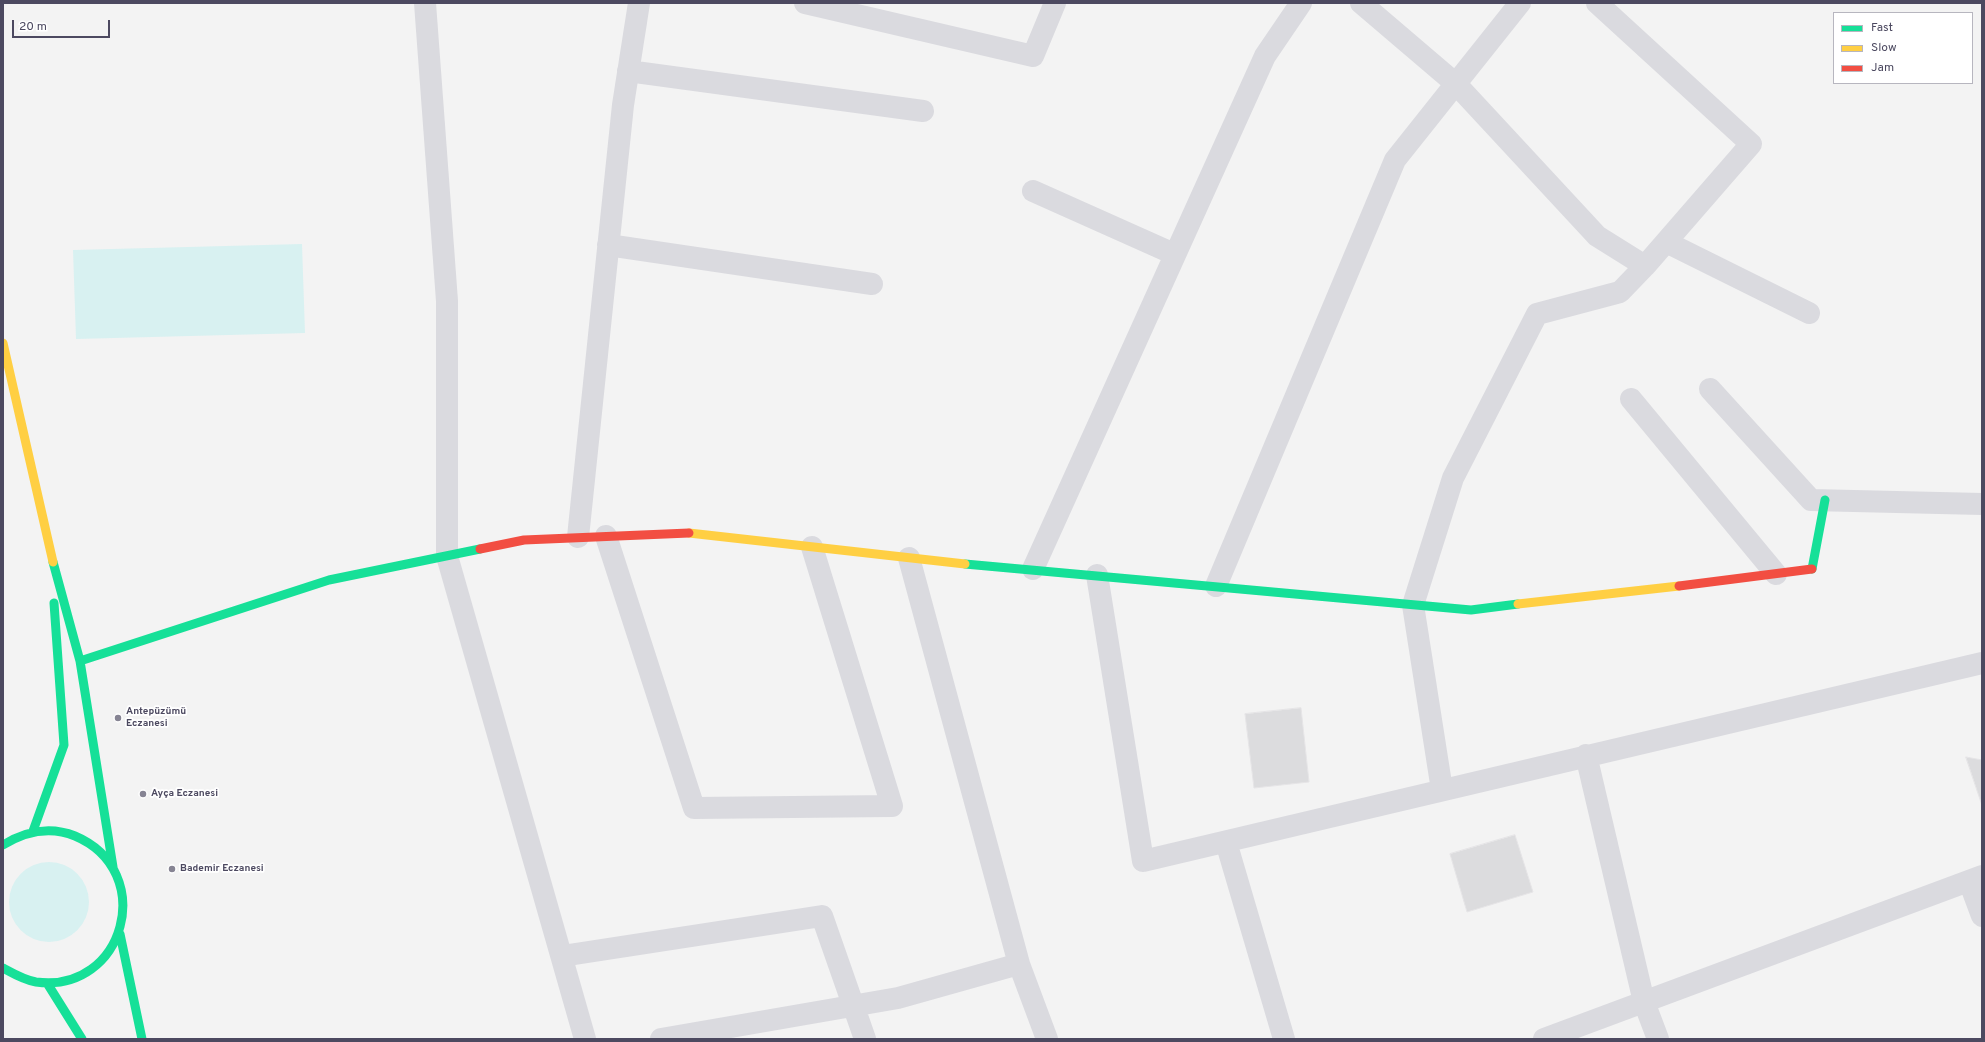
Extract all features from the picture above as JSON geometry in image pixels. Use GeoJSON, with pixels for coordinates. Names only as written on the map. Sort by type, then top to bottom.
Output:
{"type":"FeatureCollection","features":[{"type":"Feature","properties":{"kind":"street"},"geometry":{"type":"LineString","coordinates":[[424,3],[447,301],[447,556],[585,1039]]}},
{"type":"Feature","properties":{"kind":"street"},"geometry":{"type":"LineString","coordinates":[[578,537],[623,105],[639,3]]}},
{"type":"Feature","properties":{"kind":"street"},"geometry":{"type":"LineString","coordinates":[[805,3],[1033,56],[1055,3]]}},
{"type":"Feature","properties":{"kind":"street"},"geometry":{"type":"LineString","coordinates":[[1033,569],[1174,254],[1265,56],[1301,3]]}},
{"type":"Feature","properties":{"kind":"street"},"geometry":{"type":"LineString","coordinates":[[1361,3],[1456,84],[1597,236],[1645,266]]}},
{"type":"Feature","properties":{"kind":"street"},"geometry":{"type":"LineString","coordinates":[[1216,586],[1396,160],[1520,3]]}},
{"type":"Feature","properties":{"kind":"street"},"geometry":{"type":"LineString","coordinates":[[1442,790],[1413,605],[1453,478],[1537,314],[1620,292],[1645,266],[1751,144],[1597,3]]}},
{"type":"Feature","properties":{"kind":"street"},"geometry":{"type":"LineString","coordinates":[[628,71],[923,111]]}},
{"type":"Feature","properties":{"kind":"street"},"geometry":{"type":"LineString","coordinates":[[1033,191],[1174,254]]}},
{"type":"Feature","properties":{"kind":"street"},"geometry":{"type":"LineString","coordinates":[[1666,242],[1808,313]]}},
{"type":"Feature","properties":{"kind":"street"},"geometry":{"type":"LineString","coordinates":[[608,245],[872,284]]}},
{"type":"Feature","properties":{"kind":"street"},"geometry":{"type":"LineString","coordinates":[[3,343],[50,552],[80,662],[113,866],[122,888],[124,911],[120,934],[108,954],[91,970],[70,980],[47,983],[22,979],[3,968]]}},
{"type":"Feature","properties":{"kind":"street"},"geometry":{"type":"LineString","coordinates":[[1710,389],[1811,500],[1982,504]]}},
{"type":"Feature","properties":{"kind":"street"},"geometry":{"type":"LineString","coordinates":[[1631,399],[1776,574]]}},
{"type":"Feature","properties":{"kind":"street"},"geometry":{"type":"LineString","coordinates":[[80,662],[329,580],[524,540],[682,532],[909,558],[1471,610],[1812,570],[1825,500]]}},
{"type":"Feature","properties":{"kind":"street"},"geometry":{"type":"LineString","coordinates":[[606,536],[694,808],[892,806],[812,546]]}},
{"type":"Feature","properties":{"kind":"street"},"geometry":{"type":"LineString","coordinates":[[33,831],[64,745],[50,552]]}},
{"type":"Feature","properties":{"kind":"street"},"geometry":{"type":"LineString","coordinates":[[909,558],[1018,964],[1047,1039]]}},
{"type":"Feature","properties":{"kind":"street"},"geometry":{"type":"LineString","coordinates":[[1097,575],[1143,861],[1586,755],[1982,663]]}},
{"type":"Feature","properties":{"kind":"street"},"geometry":{"type":"LineString","coordinates":[[1586,755],[1644,1002],[1658,1039]]}},
{"type":"Feature","properties":{"kind":"street"},"geometry":{"type":"LineString","coordinates":[[3,845],[14,838],[33,831],[56,830],[78,837],[98,849],[113,866]]}},
{"type":"Feature","properties":{"kind":"street"},"geometry":{"type":"LineString","coordinates":[[3,838],[14,838]]}},
{"type":"Feature","properties":{"kind":"street"},"geometry":{"type":"LineString","coordinates":[[1226,842],[1284,1039]]}},
{"type":"Feature","properties":{"kind":"street"},"geometry":{"type":"LineString","coordinates":[[1544,1039],[1976,879],[1982,916]]}},
{"type":"Feature","properties":{"kind":"street"},"geometry":{"type":"LineString","coordinates":[[562,956],[822,916],[865,1039]]}},
{"type":"Feature","properties":{"kind":"street"},"geometry":{"type":"LineString","coordinates":[[120,934],[142,1039]]}},
{"type":"Feature","properties":{"kind":"street"},"geometry":{"type":"LineString","coordinates":[[661,1039],[698,1036],[898,998],[1018,964]]}},
{"type":"Feature","properties":{"kind":"street"},"geometry":{"type":"LineString","coordinates":[[47,983],[82,1039]]}},
{"type":"Feature","properties":{"kind":"shaded area"},"geometry":{"type":"Polygon","coordinates":[[[302,244],[305,333],[76,339],[73,250],[302,244]]]}},
{"type":"Feature","properties":{"kind":"shaded area"},"geometry":{"type":"Polygon","coordinates":[[[41,862],[57,862],[78,873],[89,894],[89,910],[78,931],[57,942],[41,942],[27,936],[20,931],[15,924],[9,910],[9,894],[15,880],[20,873],[27,868],[41,862]]]}},
{"type":"Feature","properties":{"kind":"building"},"geometry":{"type":"Polygon","coordinates":[[[1301,708],[1309,782],[1254,788],[1245,714],[1301,708]]]}},
{"type":"Feature","properties":{"kind":"building"},"geometry":{"type":"Polygon","coordinates":[[[1966,757],[1982,760],[1982,805],[1966,757]]]}},
{"type":"Feature","properties":{"kind":"building"},"geometry":{"type":"Polygon","coordinates":[[[1515,835],[1533,892],[1467,912],[1450,854],[1515,835]]]}},
{"type":"Feature","properties":{"kind":"traffic: fast"},"geometry":{"type":"LineString","coordinates":[[1812,569],[1825,500]]}},
{"type":"Feature","properties":{"kind":"traffic: fast"},"geometry":{"type":"LineString","coordinates":[[80,661],[329,580],[480,549]]}},
{"type":"Feature","properties":{"kind":"traffic: fast"},"geometry":{"type":"LineString","coordinates":[[53,562],[80,661],[113,867]]}},
{"type":"Feature","properties":{"kind":"traffic: fast"},"geometry":{"type":"LineString","coordinates":[[965,564],[1471,610],[1518,604]]}},
{"type":"Feature","properties":{"kind":"traffic: fast"},"geometry":{"type":"LineString","coordinates":[[33,831],[64,745],[54,603]]}},
{"type":"Feature","properties":{"kind":"traffic: fast"},"geometry":{"type":"LineString","coordinates":[[3,845],[29,833],[56,831],[75,836],[101,853],[116,875],[123,901],[120,927],[109,950],[91,969],[67,981],[36,982],[15,975],[3,968]]}},
{"type":"Feature","properties":{"kind":"traffic: fast"},"geometry":{"type":"LineString","coordinates":[[120,934],[142,1039]]}},
{"type":"Feature","properties":{"kind":"traffic: fast"},"geometry":{"type":"LineString","coordinates":[[47,983],[82,1039]]}},
{"type":"Feature","properties":{"kind":"traffic: slow"},"geometry":{"type":"LineString","coordinates":[[3,343],[53,562]]}},
{"type":"Feature","properties":{"kind":"traffic: slow"},"geometry":{"type":"LineString","coordinates":[[689,533],[965,564]]}},
{"type":"Feature","properties":{"kind":"traffic: slow"},"geometry":{"type":"LineString","coordinates":[[1518,604],[1679,586]]}},
{"type":"Feature","properties":{"kind":"traffic: jam"},"geometry":{"type":"LineString","coordinates":[[480,549],[524,540],[689,533]]}},
{"type":"Feature","properties":{"kind":"traffic: jam"},"geometry":{"type":"LineString","coordinates":[[1679,586],[1812,569]]}},
{"type":"Feature","properties":{"kind":"place","name":"Antepüzümü Eczanesi"},"geometry":{"type":"Point","coordinates":[118,718]}},
{"type":"Feature","properties":{"kind":"place","name":"Ayça Eczanesi"},"geometry":{"type":"Point","coordinates":[143,794]}},
{"type":"Feature","properties":{"kind":"place","name":"Bademir Eczanesi"},"geometry":{"type":"Point","coordinates":[172,869]}}]}
